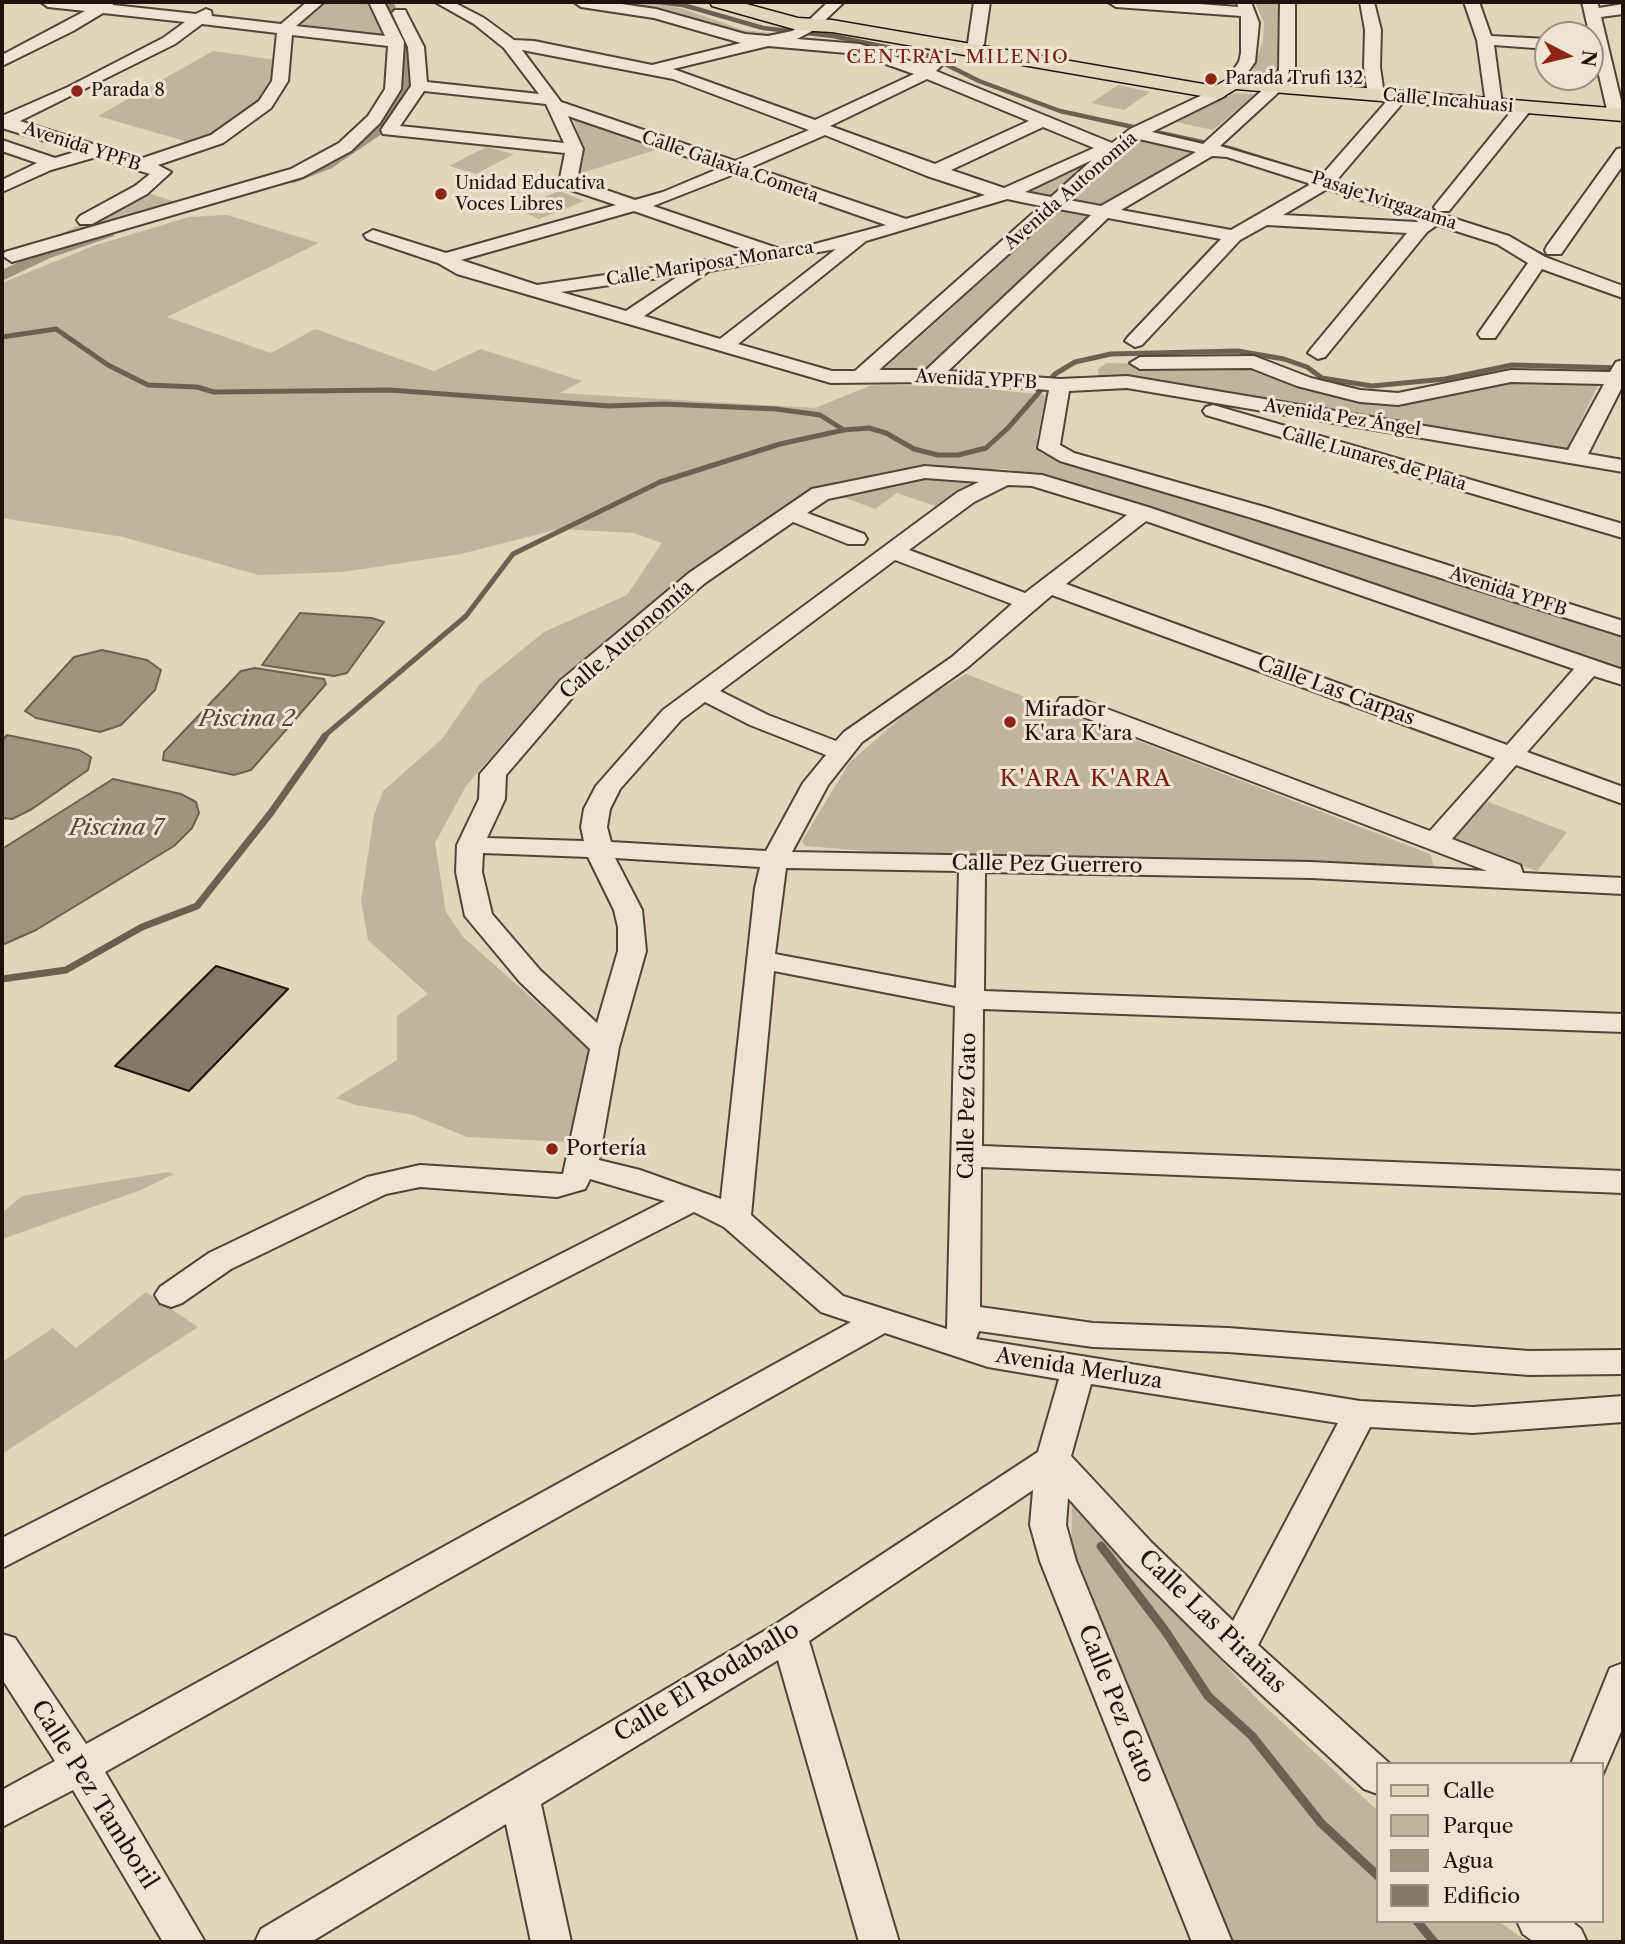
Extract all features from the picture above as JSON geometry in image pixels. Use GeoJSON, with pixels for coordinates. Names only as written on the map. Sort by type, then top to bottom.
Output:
{"type":"FeatureCollection","features":[{"type":"Feature","properties":{"kind":"main road","name":"Calle Incahuasi"},"geometry":{"type":"LineString","coordinates":[[719,2],[804,30],[832,26],[1225,88],[1275,87],[1619,114]]}},
{"type":"Feature","properties":{"kind":"street"},"geometry":{"type":"LineString","coordinates":[[47,2],[105,5],[396,42]]}},
{"type":"Feature","properties":{"kind":"street"},"geometry":{"type":"LineString","coordinates":[[2,118],[74,90],[169,41],[202,19],[217,2]]}},
{"type":"Feature","properties":{"kind":"street"},"geometry":{"type":"LineString","coordinates":[[141,165],[217,139],[265,104],[280,81],[285,29],[296,16],[317,2]]}},
{"type":"Feature","properties":{"kind":"street"},"geometry":{"type":"LineString","coordinates":[[7,258],[285,177],[318,164],[361,134],[389,99],[396,77],[396,42],[377,2]]}},
{"type":"Feature","properties":{"kind":"street"},"geometry":{"type":"LineString","coordinates":[[397,2],[416,47],[419,86],[389,130],[574,149]]}},
{"type":"Feature","properties":{"kind":"street"},"geometry":{"type":"LineString","coordinates":[[442,2],[479,21],[509,45],[554,103],[574,149],[568,183],[783,256]]}},
{"type":"Feature","properties":{"kind":"street"},"geometry":{"type":"LineString","coordinates":[[581,2],[656,15],[732,37],[860,49],[932,67],[1041,122],[1114,150]]}},
{"type":"Feature","properties":{"kind":"street"},"geometry":{"type":"LineString","coordinates":[[652,70],[804,30],[837,2]]}},
{"type":"Feature","properties":{"kind":"street"},"geometry":{"type":"LineString","coordinates":[[971,50],[976,44],[982,2]]}},
{"type":"Feature","properties":{"kind":"street"},"geometry":{"type":"LineString","coordinates":[[1116,2],[1247,7],[1251,23],[1247,62],[1225,88]]}},
{"type":"Feature","properties":{"kind":"street","name":"Avenida Autonomía"},"geometry":{"type":"LineString","coordinates":[[930,376],[1104,212],[1202,156],[1212,143],[1275,87],[1287,70],[1288,2]]}},
{"type":"Feature","properties":{"kind":"street"},"geometry":{"type":"LineString","coordinates":[[1367,2],[1372,20],[1372,67],[1376,94]]}},
{"type":"Feature","properties":{"kind":"street"},"geometry":{"type":"LineString","coordinates":[[1472,2],[1485,40],[1494,104]]}},
{"type":"Feature","properties":{"kind":"street"},"geometry":{"type":"LineString","coordinates":[[2,61],[105,5]]}},
{"type":"Feature","properties":{"kind":"street"},"geometry":{"type":"LineString","coordinates":[[1591,8],[1623,9]]}},
{"type":"Feature","properties":{"kind":"street"},"geometry":{"type":"LineString","coordinates":[[1485,40],[1534,43]]}},
{"type":"Feature","properties":{"kind":"street"},"geometry":{"type":"LineString","coordinates":[[509,45],[534,46],[652,70],[713,86],[933,172],[991,191],[1234,236]]}},
{"type":"Feature","properties":{"kind":"street"},"geometry":{"type":"LineString","coordinates":[[1604,48],[1623,49]]}},
{"type":"Feature","properties":{"kind":"street"},"geometry":{"type":"LineString","coordinates":[[445,259],[669,196],[736,170],[932,67]]}},
{"type":"Feature","properties":{"kind":"street"},"geometry":{"type":"LineString","coordinates":[[1604,72],[1619,114]]}},
{"type":"Feature","properties":{"kind":"street","name":"Calle Galaxia Cometa"},"geometry":{"type":"LineString","coordinates":[[419,86],[554,103],[736,170],[905,225]]}},
{"type":"Feature","properties":{"kind":"street","name":"Avenida Autonomía"},"geometry":{"type":"LineString","coordinates":[[859,377],[1114,150],[1136,133],[1225,88]]}},
{"type":"Feature","properties":{"kind":"street"},"geometry":{"type":"LineString","coordinates":[[1135,341],[1234,236],[1329,177],[1400,96]]}},
{"type":"Feature","properties":{"kind":"street"},"geometry":{"type":"LineString","coordinates":[[1318,353],[1524,107]]}},
{"type":"Feature","properties":{"kind":"street","name":"Avenida YPFB"},"geometry":{"type":"LineString","coordinates":[[2,118],[162,172],[119,204],[7,258]]}},
{"type":"Feature","properties":{"kind":"street"},"geometry":{"type":"LineString","coordinates":[[933,172],[1041,122]]}},
{"type":"Feature","properties":{"kind":"street","name":"Pasaje Ivirgazama"},"geometry":{"type":"LineString","coordinates":[[1159,122],[1229,152],[1329,177],[1432,218],[1503,240],[1546,256],[1623,292]]}},
{"type":"Feature","properties":{"kind":"street","name":"Pasaje Ivirgazama"},"geometry":{"type":"LineString","coordinates":[[1136,133],[1212,143]]}},
{"type":"Feature","properties":{"kind":"street","name":"Avenida YPFB"},"geometry":{"type":"LineString","coordinates":[[2,145],[57,164]]}},
{"type":"Feature","properties":{"kind":"street","name":"Calle Mariposa Monarca"},"geometry":{"type":"LineString","coordinates":[[531,290],[783,256],[854,239],[1008,193],[1094,153],[1114,150]]}},
{"type":"Feature","properties":{"kind":"street"},"geometry":{"type":"LineString","coordinates":[[2,187],[97,151]]}},
{"type":"Feature","properties":{"kind":"street"},"geometry":{"type":"LineString","coordinates":[[1488,334],[1623,153]]}},
{"type":"Feature","properties":{"kind":"street"},"geometry":{"type":"LineString","coordinates":[[1262,219],[1432,218]]}},
{"type":"Feature","properties":{"kind":"street","name":"Avenida YPFB"},"geometry":{"type":"LineString","coordinates":[[373,235],[445,259],[464,270],[831,377],[930,376],[1050,384],[1049,448],[1067,457],[1260,513],[1623,629]]}},
{"type":"Feature","properties":{"kind":"street"},"geometry":{"type":"LineString","coordinates":[[722,347],[858,243],[854,239]]}},
{"type":"Feature","properties":{"kind":"street","name":"Pasaje Ivirgazama"},"geometry":{"type":"LineString","coordinates":[[1546,256],[1623,277]]}},
{"type":"Feature","properties":{"kind":"street"},"geometry":{"type":"LineString","coordinates":[[629,318],[705,267]]}},
{"type":"Feature","properties":{"kind":"street"},"geometry":{"type":"LineString","coordinates":[[1140,363],[1254,362],[1304,382],[1360,397],[1398,398],[1511,376],[1621,372]]}},
{"type":"Feature","properties":{"kind":"street"},"geometry":{"type":"LineString","coordinates":[[1576,456],[1621,372]]}},
{"type":"Feature","properties":{"kind":"street","name":"Avenida Pez Ángel"},"geometry":{"type":"LineString","coordinates":[[1050,384],[1127,382],[1623,466]]}},
{"type":"Feature","properties":{"kind":"street","name":"Calle Lunares de Plata"},"geometry":{"type":"LineString","coordinates":[[1127,382],[1366,458],[1623,531]]}},
{"type":"Feature","properties":{"kind":"street","name":"Calle Autonomía"},"geometry":{"type":"LineString","coordinates":[[605,1047],[530,976],[479,916],[469,872],[470,845],[492,799],[493,774],[569,686],[697,578],[820,494],[904,474],[1011,476]]}},
{"type":"Feature","properties":{"kind":"street"},"geometry":{"type":"LineString","coordinates":[[171,1295],[220,1261],[378,1185],[420,1175],[557,1186],[574,1181],[582,1167],[605,1047],[632,951],[632,927],[628,910],[604,867],[594,827],[597,809],[609,786],[671,715],[706,692],[966,497],[1011,476],[1034,480],[1143,513],[1623,678]]}},
{"type":"Feature","properties":{"kind":"street"},"geometry":{"type":"LineString","coordinates":[[735,1219],[763,960],[768,888],[775,860],[816,783],[853,737],[960,662],[1028,602],[1143,513]]}},
{"type":"Feature","properties":{"kind":"street"},"geometry":{"type":"LineString","coordinates":[[791,514],[856,539]]}},
{"type":"Feature","properties":{"kind":"street"},"geometry":{"type":"LineString","coordinates":[[892,552],[1028,602]]}},
{"type":"Feature","properties":{"kind":"street","name":"Calle Las Carpas"},"geometry":{"type":"LineString","coordinates":[[1050,586],[1623,796]]}},
{"type":"Feature","properties":{"kind":"street"},"geometry":{"type":"LineString","coordinates":[[1436,841],[1589,667]]}},
{"type":"Feature","properties":{"kind":"street"},"geometry":{"type":"LineString","coordinates":[[706,692],[759,720],[841,752]]}},
{"type":"Feature","properties":{"kind":"street"},"geometry":{"type":"LineString","coordinates":[[1069,704],[1533,879]]}},
{"type":"Feature","properties":{"kind":"street","name":"Calle Pez Guerrero"},"geometry":{"type":"LineString","coordinates":[[470,845],[599,849],[775,860],[1311,870],[1533,879],[1622,889]]}},
{"type":"Feature","properties":{"kind":"street","name":"Calle Pez Gato"},"geometry":{"type":"LineString","coordinates":[[963,1332],[972,864]]}},
{"type":"Feature","properties":{"kind":"street"},"geometry":{"type":"LineString","coordinates":[[763,960],[971,1000],[1623,1023]]}},
{"type":"Feature","properties":{"kind":"street"},"geometry":{"type":"LineString","coordinates":[[967,1156],[1623,1182]]}},
{"type":"Feature","properties":{"kind":"street","name":"Avenida Merluza"},"geometry":{"type":"LineString","coordinates":[[582,1167],[629,1177],[694,1199],[735,1219],[832,1304],[882,1320],[963,1332],[1228,1340],[1529,1363],[1623,1362]]}},
{"type":"Feature","properties":{"kind":"street"},"geometry":{"type":"LineString","coordinates":[[2,1554],[694,1199]]}},
{"type":"Feature","properties":{"kind":"street"},"geometry":{"type":"LineString","coordinates":[[2,1810],[882,1320]]}},
{"type":"Feature","properties":{"kind":"street","name":"Avenida Merluza"},"geometry":{"type":"LineString","coordinates":[[963,1332],[1018,1361],[1360,1414],[1473,1420],[1623,1409]]}},
{"type":"Feature","properties":{"kind":"street"},"geometry":{"type":"LineString","coordinates":[[1053,1459],[1078,1369]]}},
{"type":"Feature","properties":{"kind":"street"},"geometry":{"type":"LineString","coordinates":[[1237,1649],[1360,1414]]}},
{"type":"Feature","properties":{"kind":"street","name":"Calle Pez Gato"},"geometry":{"type":"LineString","coordinates":[[1053,1459],[1048,1525],[1058,1561],[1212,1942]]}},
{"type":"Feature","properties":{"kind":"street","name":"Calle El Rodaballo"},"geometry":{"type":"LineString","coordinates":[[275,1942],[789,1635],[1053,1459]]}},
{"type":"Feature","properties":{"kind":"street","name":"Calle Las Pirañas"},"geometry":{"type":"LineString","coordinates":[[1053,1459],[1139,1553],[1237,1649],[1376,1775]]}},
{"type":"Feature","properties":{"kind":"street"},"geometry":{"type":"LineString","coordinates":[[789,1635],[879,1942]]}},
{"type":"Feature","properties":{"kind":"street","name":"Calle Pez Tamboril"},"geometry":{"type":"LineString","coordinates":[[2,1649],[80,1766],[184,1942]]}},
{"type":"Feature","properties":{"kind":"street"},"geometry":{"type":"LineString","coordinates":[[1591,1762],[1623,1679]]}},
{"type":"Feature","properties":{"kind":"street"},"geometry":{"type":"LineString","coordinates":[[519,1794],[551,1942]]}},
{"type":"Feature","properties":{"kind":"street"},"geometry":{"type":"LineString","coordinates":[[1540,1923],[1567,1942]]}},
{"type":"Feature","properties":{"kind":"green space"},"geometry":{"type":"Polygon","coordinates":[[[325,2],[372,2],[389,36],[292,27],[325,2]]]}},
{"type":"Feature","properties":{"kind":"green space"},"geometry":{"type":"Polygon","coordinates":[[[595,2],[646,2],[684,9],[743,30],[780,34],[754,38],[595,2]]]}},
{"type":"Feature","properties":{"kind":"green space"},"geometry":{"type":"Polygon","coordinates":[[[1255,2],[1280,2],[1277,72],[1269,81],[1250,79],[1263,40],[1264,23],[1255,2]]]}},
{"type":"Feature","properties":{"kind":"green space"},"geometry":{"type":"Polygon","coordinates":[[[213,51],[276,60],[266,96],[247,116],[195,144],[98,116],[213,51]]]}},
{"type":"Feature","properties":{"kind":"green space"},"geometry":{"type":"Polygon","coordinates":[[[1118,85],[1150,92],[1124,110],[1091,103],[1118,85]]]}},
{"type":"Feature","properties":{"kind":"green space"},"geometry":{"type":"Polygon","coordinates":[[[1230,93],[1255,94],[1213,130],[1176,122],[1230,93]]]}},
{"type":"Feature","properties":{"kind":"green space"},"geometry":{"type":"Polygon","coordinates":[[[572,116],[662,148],[578,174],[584,157],[583,146],[572,116]]]}},
{"type":"Feature","properties":{"kind":"green space"},"geometry":{"type":"Polygon","coordinates":[[[1140,139],[1194,153],[1156,178],[1097,207],[1071,199],[1140,139]]]}},
{"type":"Feature","properties":{"kind":"green space"},"geometry":{"type":"Polygon","coordinates":[[[486,147],[514,154],[476,174],[449,166],[486,147]]]}},
{"type":"Feature","properties":{"kind":"green space"},"geometry":{"type":"Polygon","coordinates":[[[1099,156],[1050,197],[1020,191],[1099,156]]]}},
{"type":"Feature","properties":{"kind":"green space"},"geometry":{"type":"Polygon","coordinates":[[[560,191],[584,201],[539,219],[514,208],[560,191]]]}},
{"type":"Feature","properties":{"kind":"green space"},"geometry":{"type":"Polygon","coordinates":[[[148,193],[176,202],[54,237],[148,193]]]}},
{"type":"Feature","properties":{"kind":"green space"},"geometry":{"type":"Polygon","coordinates":[[[1063,208],[1091,213],[920,375],[897,374],[885,368],[1063,208]]]}},
{"type":"Feature","properties":{"kind":"green space"},"geometry":{"type":"Polygon","coordinates":[[[227,215],[319,243],[167,317],[271,353],[315,329],[434,371],[481,349],[582,381],[560,393],[815,408],[872,385],[956,386],[1046,395],[1037,439],[1042,454],[1252,515],[1623,638],[1623,672],[1037,475],[1007,469],[980,469],[993,481],[941,508],[897,493],[875,509],[821,489],[707,558],[559,679],[466,786],[435,843],[446,912],[463,937],[588,1048],[570,1142],[467,1137],[413,1115],[356,1105],[336,1098],[397,1060],[397,1016],[428,994],[368,940],[361,901],[374,815],[383,791],[442,739],[480,684],[544,632],[627,595],[662,543],[634,533],[559,529],[461,554],[343,572],[259,575],[123,537],[2,518],[2,283],[93,246],[189,217],[227,215]]]}},
{"type":"Feature","properties":{"kind":"green space"},"geometry":{"type":"Polygon","coordinates":[[[1107,363],[1253,366],[1359,400],[1513,379],[1600,381],[1566,451],[1134,379],[1098,377],[1098,369],[1107,363]]]}},
{"type":"Feature","properties":{"kind":"green space"},"geometry":{"type":"Polygon","coordinates":[[[966,674],[1430,854],[1434,866],[1422,869],[918,855],[805,846],[802,841],[849,763],[918,703],[966,674]]]}},
{"type":"Feature","properties":{"kind":"green space"},"geometry":{"type":"Polygon","coordinates":[[[1486,801],[1567,832],[1537,871],[1452,839],[1486,801]]]}},
{"type":"Feature","properties":{"kind":"green space"},"geometry":{"type":"Polygon","coordinates":[[[168,1172],[174,1174],[141,1190],[2,1239],[2,1213],[22,1196],[168,1172]]]}},
{"type":"Feature","properties":{"kind":"green space"},"geometry":{"type":"Polygon","coordinates":[[[146,1292],[198,1327],[2,1454],[2,1362],[53,1328],[76,1348],[146,1292]]]}},
{"type":"Feature","properties":{"kind":"green space"},"geometry":{"type":"Polygon","coordinates":[[[1072,1502],[1258,1700],[1376,1809],[1376,1923],[1501,1923],[1528,1942],[1232,1942],[1135,1706],[1071,1565],[1072,1502]]]}},
{"type":"Feature","properties":{"kind":"water"},"geometry":{"type":"Polygon","coordinates":[[[300,613],[372,618],[384,622],[347,673],[334,676],[262,665],[300,613]]]}},
{"type":"Feature","properties":{"kind":"water"},"geometry":{"type":"Polygon","coordinates":[[[102,650],[147,660],[161,670],[155,690],[121,725],[100,732],[36,718],[25,711],[74,657],[102,650]]]}},
{"type":"Feature","properties":{"kind":"water","name":"Piscina 2"},"geometry":{"type":"Polygon","coordinates":[[[255,668],[324,679],[326,684],[251,770],[234,775],[163,760],[164,752],[241,671],[255,668]]]}},
{"type":"Feature","properties":{"kind":"water"},"geometry":{"type":"Polygon","coordinates":[[[7,735],[79,750],[91,757],[88,770],[32,809],[12,819],[2,818],[2,741],[7,735]]]}},
{"type":"Feature","properties":{"kind":"water","name":"Piscina 7"},"geometry":{"type":"Polygon","coordinates":[[[113,779],[181,794],[196,802],[199,813],[192,828],[174,846],[36,930],[2,945],[2,849],[113,779]]]}},
{"type":"Feature","properties":{"kind":"building"},"geometry":{"type":"Polygon","coordinates":[[[216,966],[288,989],[189,1091],[115,1066],[216,966]]]}},
{"type":"Feature","properties":{"kind":"waterway"},"geometry":{"type":"LineString","coordinates":[[289,180],[327,165],[378,130],[403,99],[408,83],[408,55],[404,34],[387,2]]}},
{"type":"Feature","properties":{"kind":"waterway"},"geometry":{"type":"LineString","coordinates":[[657,2],[683,5],[763,28],[833,36],[929,56],[979,81],[1060,111],[1229,148],[1473,225]]}},
{"type":"Feature","properties":{"kind":"waterway"},"geometry":{"type":"LineString","coordinates":[[2,276],[45,255],[109,233]]}},
{"type":"Feature","properties":{"kind":"waterway"},"geometry":{"type":"LineString","coordinates":[[1511,239],[1556,262]]}},
{"type":"Feature","properties":{"kind":"waterway"},"geometry":{"type":"LineString","coordinates":[[2,337],[56,329],[108,365],[148,385],[197,387],[214,392],[389,390],[609,406],[664,404],[776,409],[820,415],[844,430]]}},
{"type":"Feature","properties":{"kind":"waterway"},"geometry":{"type":"LineString","coordinates":[[844,430],[869,428],[886,433],[914,449],[938,455],[958,455],[986,448],[1008,428],[1055,374],[1075,362],[1111,354],[1238,351],[1284,359],[1307,367],[1322,378],[1372,386],[1445,379],[1512,365],[1623,368]]}},
{"type":"Feature","properties":{"kind":"waterway"},"geometry":{"type":"LineString","coordinates":[[323,737],[466,616],[513,554],[660,482],[780,444],[844,430]]}},
{"type":"Feature","properties":{"kind":"waterway"},"geometry":{"type":"LineString","coordinates":[[2,979],[66,970],[142,927],[197,906],[270,814],[325,736]]}},
{"type":"Feature","properties":{"kind":"waterway"},"geometry":{"type":"LineString","coordinates":[[1101,1546],[1166,1632],[1208,1696],[1252,1736],[1321,1823],[1376,1874]]}},
{"type":"Feature","properties":{"kind":"waterway"},"geometry":{"type":"LineString","coordinates":[[1419,1923],[1434,1942]]}},
{"type":"Feature","properties":{"kind":"place","name":"Parada Trufi 132"},"geometry":{"type":"Point","coordinates":[1211,79]}},
{"type":"Feature","properties":{"kind":"place","name":"Parada 8"},"geometry":{"type":"Point","coordinates":[77,91]}},
{"type":"Feature","properties":{"kind":"place","name":"Unidad Educativa Voces Libres"},"geometry":{"type":"Point","coordinates":[441,194]}},
{"type":"Feature","properties":{"kind":"place","name":"Mirador K'ara K'ara"},"geometry":{"type":"Point","coordinates":[1010,722]}},
{"type":"Feature","properties":{"kind":"place","name":"Portería"},"geometry":{"type":"Point","coordinates":[552,1149]}},
{"type":"Feature","properties":{"kind":"district","name":"CENTRAL MILENIO"},"geometry":{"type":"Point","coordinates":[958,58]}},
{"type":"Feature","properties":{"kind":"district","name":"K'ARA K'ARA"},"geometry":{"type":"Point","coordinates":[1086,779]}}]}
